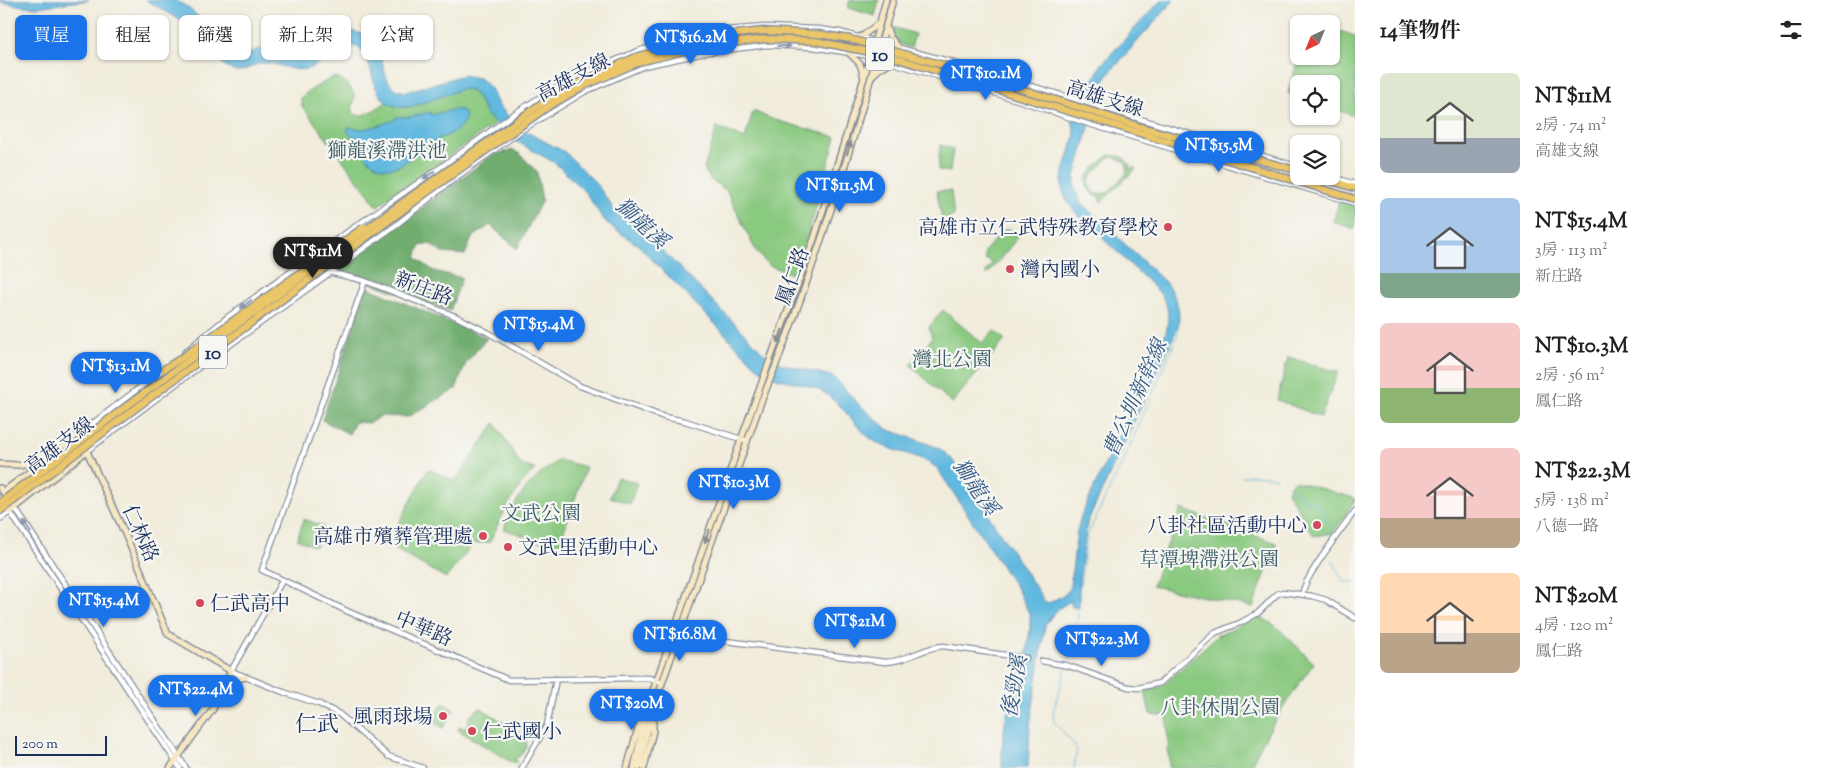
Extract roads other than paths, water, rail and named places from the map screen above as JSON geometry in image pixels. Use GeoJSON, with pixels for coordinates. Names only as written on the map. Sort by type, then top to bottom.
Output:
{"type":"FeatureCollection","features":[{"type":"Feature","properties":{"kind":"highway","name":"高雄支線"},"geometry":{"type":"LineString","coordinates":[[3,500],[116,414],[534,108],[580,82],[636,57],[702,38],[763,31],[818,34],[873,45],[965,71],[1144,128],[1290,169]]}},
{"type":"Feature","properties":{"kind":"highway","name":"高雄支線"},"geometry":{"type":"LineString","coordinates":[[3,500],[112,426],[426,193],[546,108],[582,87],[639,62],[705,46],[766,39],[815,41],[886,56],[1355,201]]}},
{"type":"Feature","properties":{"kind":"highway"},"geometry":{"type":"LineString","coordinates":[[1340,184],[1355,188]]}},
{"type":"Feature","properties":{"kind":"highway"},"geometry":{"type":"LineString","coordinates":[[232,344],[238,337],[409,210],[426,193]]}},
{"type":"Feature","properties":{"kind":"highway"},"geometry":{"type":"LineString","coordinates":[[164,369],[390,209],[409,198]]}},
{"type":"Feature","properties":{"kind":"main road","name":"鳳仁路"},"geometry":{"type":"LineString","coordinates":[[747,441],[821,239],[875,50],[886,0]]}},
{"type":"Feature","properties":{"kind":"main road","name":"鳳仁路"},"geometry":{"type":"LineString","coordinates":[[875,50],[886,26],[893,0]]}},
{"type":"Feature","properties":{"kind":"main road"},"geometry":{"type":"LineString","coordinates":[[857,38],[864,35],[880,22]]}},
{"type":"Feature","properties":{"kind":"main road"},"geometry":{"type":"LineString","coordinates":[[886,26],[890,37],[900,49]]}},
{"type":"Feature","properties":{"kind":"main road"},"geometry":{"type":"LineString","coordinates":[[799,46],[812,37],[875,50],[937,68],[952,62]]}},
{"type":"Feature","properties":{"kind":"main road"},"geometry":{"type":"LineString","coordinates":[[848,52],[860,64],[866,80],[878,69],[891,62]]}},
{"type":"Feature","properties":{"kind":"main road","name":"鳳仁路"},"geometry":{"type":"LineString","coordinates":[[741,439],[814,239],[866,80]]}},
{"type":"Feature","properties":{"kind":"main road"},"geometry":{"type":"LineString","coordinates":[[3,500],[42,462],[79,434]]}},
{"type":"Feature","properties":{"kind":"main road","name":"仁林路"},"geometry":{"type":"LineString","coordinates":[[79,434],[88,450],[168,634],[231,671]]}},
{"type":"Feature","properties":{"kind":"main road"},"geometry":{"type":"LineString","coordinates":[[676,634],[741,439]]}},
{"type":"Feature","properties":{"kind":"main road"},"geometry":{"type":"LineString","coordinates":[[634,768],[659,682],[747,441]]}},
{"type":"Feature","properties":{"kind":"main road"},"geometry":{"type":"LineString","coordinates":[[3,500],[12,510],[88,450]]}},
{"type":"Feature","properties":{"kind":"main road"},"geometry":{"type":"LineString","coordinates":[[3,500],[32,480],[42,462]]}},
{"type":"Feature","properties":{"kind":"main road"},"geometry":{"type":"LineString","coordinates":[[0,464],[18,466],[42,462]]}},
{"type":"Feature","properties":{"kind":"main road"},"geometry":{"type":"LineString","coordinates":[[170,768],[211,713],[231,671]]}},
{"type":"Feature","properties":{"kind":"main road"},"geometry":{"type":"LineString","coordinates":[[225,682],[246,677]]}},
{"type":"Feature","properties":{"kind":"main road"},"geometry":{"type":"LineString","coordinates":[[627,768],[653,731],[653,700]]}},
{"type":"Feature","properties":{"kind":"main road"},"geometry":{"type":"LineString","coordinates":[[639,768],[641,747]]}},
{"type":"Feature","properties":{"kind":"main road"},"geometry":{"type":"LineString","coordinates":[[641,747],[644,768]]}},
{"type":"Feature","properties":{"kind":"street"},"geometry":{"type":"LineString","coordinates":[[79,434],[112,410],[229,316],[510,116],[578,76],[638,51],[702,32],[764,27],[839,32],[857,38],[891,62],[1090,124],[1355,201]]}},
{"type":"Feature","properties":{"kind":"street"},"geometry":{"type":"LineString","coordinates":[[88,450],[402,220],[510,138],[584,92],[644,66],[708,52],[767,45],[799,46],[848,52],[900,49],[952,62],[1290,164]]}},
{"type":"Feature","properties":{"kind":"street"},"geometry":{"type":"LineString","coordinates":[[1340,179],[1355,184]]}},
{"type":"Feature","properties":{"kind":"street"},"geometry":{"type":"LineString","coordinates":[[389,202],[402,220]]}},
{"type":"Feature","properties":{"kind":"street"},"geometry":{"type":"LineString","coordinates":[[383,206],[396,224]]}},
{"type":"Feature","properties":{"kind":"street","name":"新庄路"},"geometry":{"type":"LineString","coordinates":[[310,258],[330,272],[365,281],[474,324],[580,386],[664,417],[685,421],[747,441]]}},
{"type":"Feature","properties":{"kind":"street"},"geometry":{"type":"LineString","coordinates":[[300,266],[330,272]]}},
{"type":"Feature","properties":{"kind":"street","name":"中華路"},"geometry":{"type":"LineString","coordinates":[[365,281],[262,570],[357,616],[509,680],[640,678],[659,682]]}},
{"type":"Feature","properties":{"kind":"street"},"geometry":{"type":"LineString","coordinates":[[84,444],[104,428],[112,410]]}},
{"type":"Feature","properties":{"kind":"street"},"geometry":{"type":"LineString","coordinates":[[104,428],[109,435]]}},
{"type":"Feature","properties":{"kind":"street"},"geometry":{"type":"LineString","coordinates":[[0,519],[12,510],[177,759],[186,768]]}},
{"type":"Feature","properties":{"kind":"street"},"geometry":{"type":"LineString","coordinates":[[1302,592],[1320,561],[1355,511]]}},
{"type":"Feature","properties":{"kind":"street"},"geometry":{"type":"LineString","coordinates":[[282,581],[231,671],[319,704],[339,714],[388,756],[422,768]]}},
{"type":"Feature","properties":{"kind":"street"},"geometry":{"type":"LineString","coordinates":[[1042,661],[1067,665],[1128,687],[1138,688],[1160,683],[1215,633],[1258,613],[1277,594],[1283,592],[1302,592],[1326,600],[1355,618]]}},
{"type":"Feature","properties":{"kind":"street"},"geometry":{"type":"LineString","coordinates":[[676,634],[886,662],[910,658],[943,646],[1026,658]]}},
{"type":"Feature","properties":{"kind":"street"},"geometry":{"type":"LineString","coordinates":[[522,768],[547,726],[556,679]]}},
{"type":"Feature","properties":{"kind":"street"},"geometry":{"type":"LineString","coordinates":[[177,759],[180,768]]}},
{"type":"Feature","properties":{"kind":"water"},"geometry":{"type":"Polygon","coordinates":[[[0,0],[89,0],[38,7],[0,2],[0,0]]]}},
{"type":"Feature","properties":{"kind":"water"},"geometry":{"type":"Polygon","coordinates":[[[146,0],[174,0],[197,15],[179,15],[179,20],[146,0]]]}},
{"type":"Feature","properties":{"kind":"water"},"geometry":{"type":"Polygon","coordinates":[[[1161,0],[1174,0],[1106,77],[1098,97],[1075,176],[1075,189],[1081,203],[1165,282],[1177,303],[1179,314],[1178,327],[1087,523],[1079,579],[1079,608],[1072,607],[1071,601],[1056,611],[1045,626],[1030,726],[1028,768],[1002,768],[1002,745],[1012,694],[1021,673],[1024,674],[1030,615],[1014,583],[937,468],[922,459],[874,441],[860,429],[835,401],[821,391],[776,378],[759,369],[639,246],[608,224],[586,193],[555,163],[514,140],[486,114],[477,96],[470,90],[462,89],[423,103],[404,107],[391,105],[382,98],[367,60],[381,60],[389,82],[396,89],[406,92],[463,75],[479,78],[488,85],[499,106],[506,114],[525,131],[565,152],[596,183],[615,211],[647,235],[766,355],[782,364],[831,376],[837,380],[855,401],[887,429],[939,448],[951,458],[1042,597],[1042,600],[1049,603],[1067,593],[1070,586],[1081,516],[1166,333],[1168,316],[1165,301],[1158,291],[1075,212],[1066,199],[1062,189],[1062,178],[1075,135],[1072,118],[1079,100],[1090,87],[1101,65],[1161,0]]]}},
{"type":"Feature","properties":{"kind":"water"},"geometry":{"type":"Polygon","coordinates":[[[351,31],[361,34],[361,50],[351,46],[351,31]]]}},
{"type":"Feature","properties":{"kind":"water"},"geometry":{"type":"Polygon","coordinates":[[[259,49],[261,49],[261,60],[323,60],[312,67],[301,70],[265,63],[242,71],[226,67],[220,60],[251,60],[251,53],[259,49]]]}},
{"type":"Feature","properties":{"kind":"water"},"geometry":{"type":"Polygon","coordinates":[[[461,110],[466,116],[460,127],[445,137],[441,137],[401,165],[391,168],[383,168],[369,160],[347,130],[349,127],[361,129],[372,127],[395,120],[396,117],[410,117],[430,112],[431,115],[461,110]]]}},
{"type":"Feature","properties":{"kind":"waterway","name":"曹公圳新幹線"},"geometry":{"type":"LineString","coordinates":[[1079,594],[1087,536],[1126,455],[1178,334],[1177,329]]}},
{"type":"Feature","properties":{"kind":"waterway"},"geometry":{"type":"LineString","coordinates":[[1242,477],[1253,475],[1276,477]]}},
{"type":"Feature","properties":{"kind":"waterway"},"geometry":{"type":"LineString","coordinates":[[1291,488],[1300,497],[1318,505],[1331,530]]}},
{"type":"Feature","properties":{"kind":"waterway"},"geometry":{"type":"LineString","coordinates":[[1333,561],[1343,581],[1355,582]]}},
{"type":"Feature","properties":{"kind":"waterway"},"geometry":{"type":"LineString","coordinates":[[1067,664],[1078,618],[1077,607]]}},
{"type":"Feature","properties":{"kind":"waterway"},"geometry":{"type":"LineString","coordinates":[[1066,668],[1053,712],[1054,722],[1077,750],[1074,768]]}},
{"type":"Feature","properties":{"kind":"place","name":"高雄市立仁武特殊教育學校"},"geometry":{"type":"Point","coordinates":[1168,227]}},
{"type":"Feature","properties":{"kind":"place","name":"灣內國小"},"geometry":{"type":"Point","coordinates":[1010,269]}},
{"type":"Feature","properties":{"kind":"place","name":"八卦社區活動中心"},"geometry":{"type":"Point","coordinates":[1317,525]}},
{"type":"Feature","properties":{"kind":"place","name":"高雄市殯葬管理處"},"geometry":{"type":"Point","coordinates":[483,536]}},
{"type":"Feature","properties":{"kind":"place","name":"文武里活動中心"},"geometry":{"type":"Point","coordinates":[508,547]}},
{"type":"Feature","properties":{"kind":"place","name":"仁武高中"},"geometry":{"type":"Point","coordinates":[200,603]}},
{"type":"Feature","properties":{"kind":"place","name":"風雨球場"},"geometry":{"type":"Point","coordinates":[443,716]}},
{"type":"Feature","properties":{"kind":"place","name":"仁武國小"},"geometry":{"type":"Point","coordinates":[472,731]}},
{"type":"Feature","properties":{"kind":"district","name":"仁武"},"geometry":{"type":"Point","coordinates":[317,723]}},
{"type":"Feature","properties":{"kind":"park label","name":"獅龍溪滯洪池"},"geometry":{"type":"Point","coordinates":[387,150]}},
{"type":"Feature","properties":{"kind":"park label","name":"灣北公園"},"geometry":{"type":"Point","coordinates":[952,359]}},
{"type":"Feature","properties":{"kind":"park label","name":"文武公園"},"geometry":{"type":"Point","coordinates":[541,513]}},
{"type":"Feature","properties":{"kind":"park label","name":"草潭埤滯洪公園"},"geometry":{"type":"Point","coordinates":[1209,559]}},
{"type":"Feature","properties":{"kind":"park label","name":"八卦休閒公園"},"geometry":{"type":"Point","coordinates":[1220,707]}},
{"type":"Feature","properties":{"kind":"water label","name":"獅龍溪"},"geometry":{"type":"Point","coordinates":[642,223]}},
{"type":"Feature","properties":{"kind":"water label","name":"獅龍溪"},"geometry":{"type":"Point","coordinates":[976,487]}},
{"type":"Feature","properties":{"kind":"water label","name":"後勁溪"},"geometry":{"type":"Point","coordinates":[1014,686]}}]}
